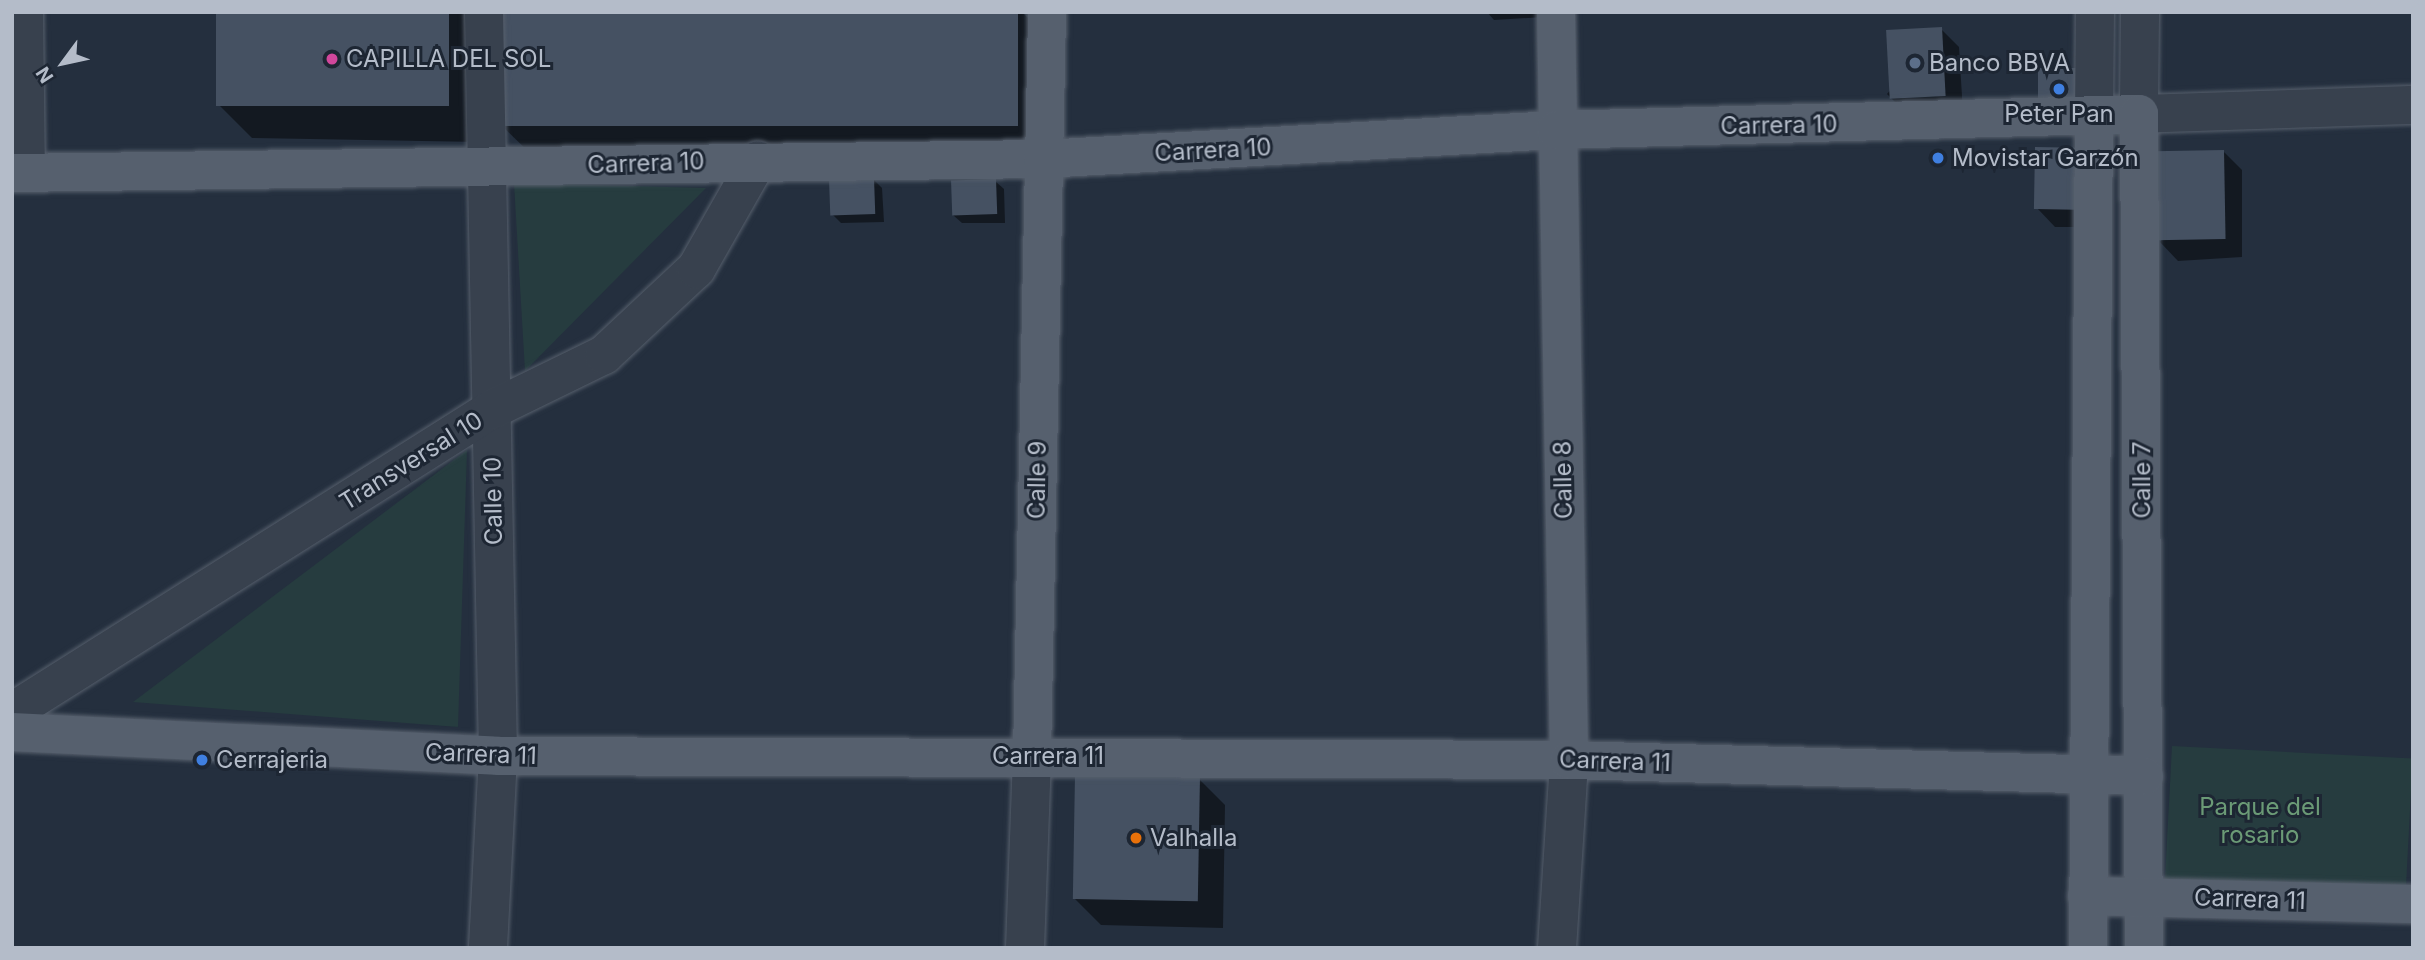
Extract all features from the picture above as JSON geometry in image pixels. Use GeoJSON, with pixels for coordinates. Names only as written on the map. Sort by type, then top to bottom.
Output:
{"type":"FeatureCollection","features":[{"type":"Feature","properties":{"kind":"main road","name":"Calle 9"},"geometry":{"type":"LineString","coordinates":[[1032,755],[1047,12]]}},
{"type":"Feature","properties":{"kind":"main road","name":"Calle 8"},"geometry":{"type":"LineString","coordinates":[[1556,12],[1569,760]]}},
{"type":"Feature","properties":{"kind":"main road","name":"Carrera 10"},"geometry":{"type":"LineString","coordinates":[[19,173],[487,168],[758,160],[1042,159],[1556,130],[2094,119],[2139,114]]}},
{"type":"Feature","properties":{"kind":"main road","name":"Calle 7"},"geometry":{"type":"LineString","coordinates":[[2139,114],[2144,948]]}},
{"type":"Feature","properties":{"kind":"main road"},"geometry":{"type":"LineString","coordinates":[[2088,948],[2084,776],[2094,119]]}},
{"type":"Feature","properties":{"kind":"main road","name":"Carrera 11"},"geometry":{"type":"LineString","coordinates":[[12,732],[498,756],[1032,755],[1569,760],[2144,776]]}},
{"type":"Feature","properties":{"kind":"main road","name":"Carrera 11"},"geometry":{"type":"LineString","coordinates":[[2087,896],[2413,904]]}},
{"type":"Feature","properties":{"kind":"street"},"geometry":{"type":"LineString","coordinates":[[19,173],[24,12]]}},
{"type":"Feature","properties":{"kind":"street","name":"Calle 10"},"geometry":{"type":"LineString","coordinates":[[484,12],[498,756],[488,948]]}},
{"type":"Feature","properties":{"kind":"street"},"geometry":{"type":"LineString","coordinates":[[2094,119],[2095,12]]}},
{"type":"Feature","properties":{"kind":"street","name":"Calle 7"},"geometry":{"type":"LineString","coordinates":[[2139,114],[2140,12]]}},
{"type":"Feature","properties":{"kind":"street","name":"Carrera 10"},"geometry":{"type":"LineString","coordinates":[[2139,114],[2413,105]]}},
{"type":"Feature","properties":{"kind":"street","name":"Transversal 10"},"geometry":{"type":"LineString","coordinates":[[12,712],[491,410],[615,346],[696,269],[758,160]]}},
{"type":"Feature","properties":{"kind":"street","name":"Calle 9"},"geometry":{"type":"LineString","coordinates":[[1025,948],[1032,755]]}},
{"type":"Feature","properties":{"kind":"street","name":"Calle 8"},"geometry":{"type":"LineString","coordinates":[[1558,948],[1569,760]]}},
{"type":"Feature","properties":{"kind":"green space"},"geometry":{"type":"Polygon","coordinates":[[[514,183],[706,188],[525,371],[514,183]]]}},
{"type":"Feature","properties":{"kind":"green space"},"geometry":{"type":"Polygon","coordinates":[[[467,450],[458,727],[133,702],[467,450]]]}},
{"type":"Feature","properties":{"kind":"green space","name":"Parque del rosario"},"geometry":{"type":"Polygon","coordinates":[[[2172,746],[2413,759],[2405,902],[2164,890],[2172,746]]]}},
{"type":"Feature","properties":{"kind":"building","name":"CAPILLA DEL SOL"},"geometry":{"type":"Polygon","coordinates":[[[216,12],[449,12],[449,106],[216,106],[216,12]]]}},
{"type":"Feature","properties":{"kind":"building"},"geometry":{"type":"Polygon","coordinates":[[[498,12],[1018,12],[1018,126],[498,126],[498,12]]]}},
{"type":"Feature","properties":{"kind":"building","name":"Banco BBVA"},"geometry":{"type":"Polygon","coordinates":[[[1942,27],[1946,96],[1890,99],[1886,30],[1942,27]]]}},
{"type":"Feature","properties":{"kind":"building","name":"Peter Pan"},"geometry":{"type":"Polygon","coordinates":[[[2038,68],[2080,68],[2080,110],[2038,110],[2038,68]]]}},
{"type":"Feature","properties":{"kind":"building"},"geometry":{"type":"Polygon","coordinates":[[[2035,147],[2077,148],[2076,210],[2034,209],[2035,147]]]}},
{"type":"Feature","properties":{"kind":"building"},"geometry":{"type":"Polygon","coordinates":[[[2224,150],[2226,239],[2156,240],[2154,151],[2224,150]]]}},
{"type":"Feature","properties":{"kind":"building"},"geometry":{"type":"Polygon","coordinates":[[[874,178],[875,214],[830,216],[829,180],[874,178]]]}},
{"type":"Feature","properties":{"kind":"building"},"geometry":{"type":"Polygon","coordinates":[[[996,179],[997,214],[952,216],[951,181],[996,179]]]}},
{"type":"Feature","properties":{"kind":"building"},"geometry":{"type":"Polygon","coordinates":[[[1075,775],[1200,777],[1198,901],[1073,899],[1075,775]]]}},
{"type":"Feature","properties":{"kind":"place","name":"CAPILLA DEL SOL"},"geometry":{"type":"Point","coordinates":[332,59]}},
{"type":"Feature","properties":{"kind":"place","name":"Banco BBVA"},"geometry":{"type":"Point","coordinates":[1915,63]}},
{"type":"Feature","properties":{"kind":"place","name":"Peter Pan"},"geometry":{"type":"Point","coordinates":[2059,89]}},
{"type":"Feature","properties":{"kind":"place","name":"Movistar Garzón"},"geometry":{"type":"Point","coordinates":[1938,158]}},
{"type":"Feature","properties":{"kind":"place","name":"Cerrajeria"},"geometry":{"type":"Point","coordinates":[202,760]}},
{"type":"Feature","properties":{"kind":"place","name":"Valhalla"},"geometry":{"type":"Point","coordinates":[1136,838]}}]}
